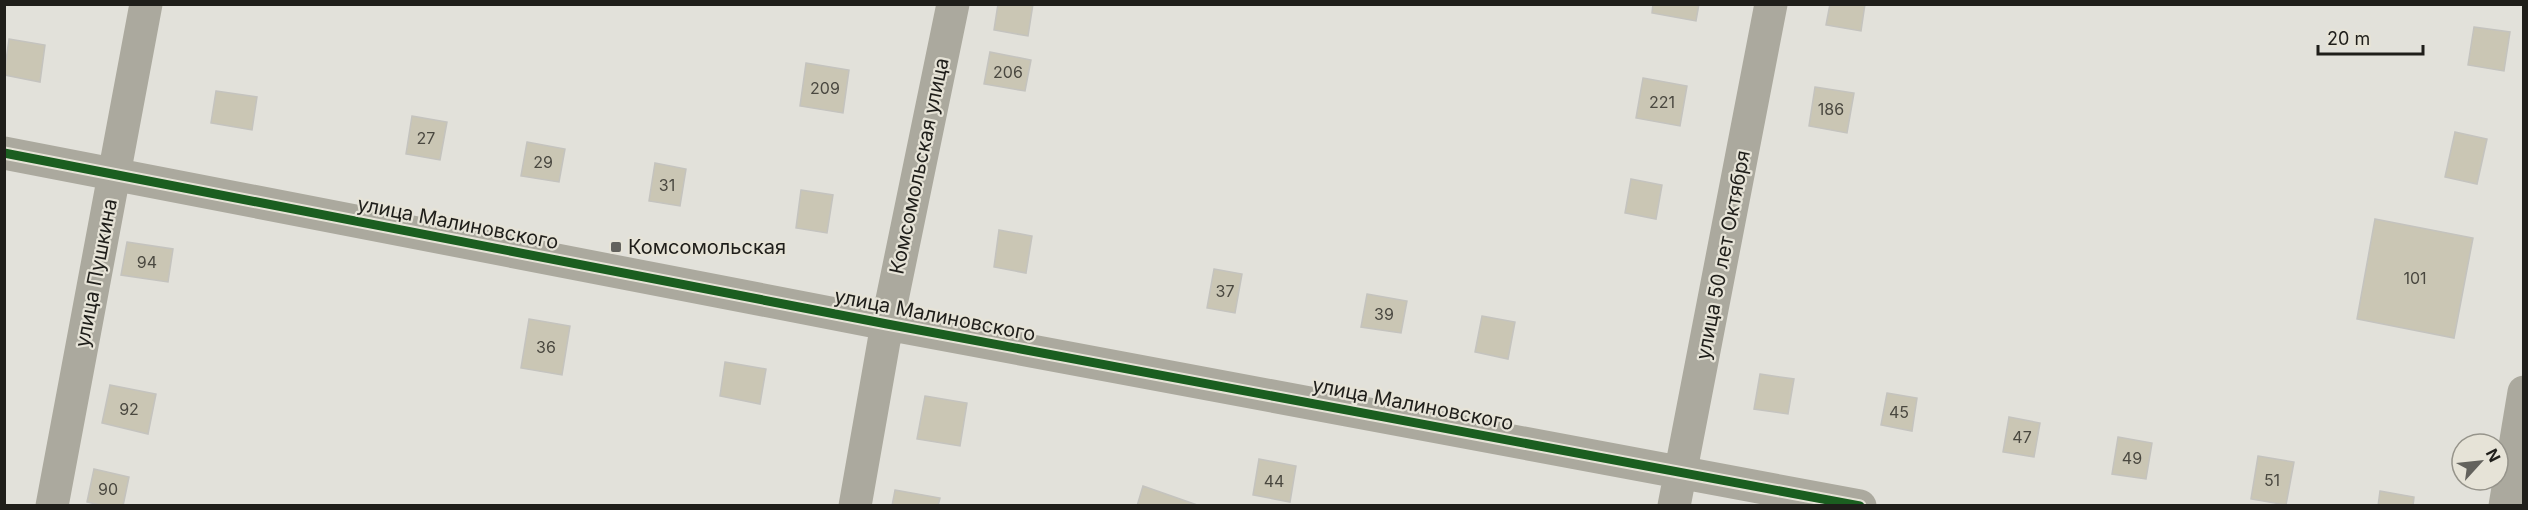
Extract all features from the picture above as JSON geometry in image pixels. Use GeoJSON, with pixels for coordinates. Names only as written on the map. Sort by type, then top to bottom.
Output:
{"type":"FeatureCollection","features":[{"type":"Feature","properties":{"kind":"street","name":"улица Пушкина"},"geometry":{"type":"LineString","coordinates":[[52,506],[146,4]]}},
{"type":"Feature","properties":{"kind":"street","name":"Комсомольская улица"},"geometry":{"type":"LineString","coordinates":[[855,506],[887,324],[953,4]]}},
{"type":"Feature","properties":{"kind":"street","name":"улица 50 лет Октября"},"geometry":{"type":"LineString","coordinates":[[1674,506],[1772,4]]}},
{"type":"Feature","properties":{"kind":"street","name":"улица Малиновского"},"geometry":{"type":"LineString","coordinates":[[4,153],[887,324],[1860,506]]}},
{"type":"Feature","properties":{"kind":"street"},"geometry":{"type":"LineString","coordinates":[[2505,506],[2523,392]]}},
{"type":"Feature","properties":{"kind":"building"},"geometry":{"type":"Polygon","coordinates":[[[998,4],[1033,4],[1028,36],[994,30],[998,4]]]}},
{"type":"Feature","properties":{"kind":"building"},"geometry":{"type":"Polygon","coordinates":[[[1653,4],[1699,4],[1696,21],[1652,13],[1653,4]]]}},
{"type":"Feature","properties":{"kind":"building"},"geometry":{"type":"Polygon","coordinates":[[[1830,4],[1865,4],[1861,31],[1826,25],[1830,4]]]}},
{"type":"Feature","properties":{"kind":"building"},"geometry":{"type":"Polygon","coordinates":[[[2474,27],[2510,32],[2504,71],[2468,65],[2474,27]]]}},
{"type":"Feature","properties":{"kind":"building"},"geometry":{"type":"Polygon","coordinates":[[[9,39],[45,45],[40,82],[4,75],[9,39]]]}},
{"type":"Feature","properties":{"kind":"building"},"geometry":{"type":"Polygon","coordinates":[[[990,52],[1031,60],[1025,91],[984,84],[990,52]]]}},
{"type":"Feature","properties":{"kind":"building"},"geometry":{"type":"Polygon","coordinates":[[[806,63],[849,70],[843,113],[800,106],[806,63]]]}},
{"type":"Feature","properties":{"kind":"building"},"geometry":{"type":"Polygon","coordinates":[[[1643,78],[1687,86],[1680,126],[1636,118],[1643,78]]]}},
{"type":"Feature","properties":{"kind":"building"},"geometry":{"type":"Polygon","coordinates":[[[1815,87],[1854,93],[1847,133],[1809,126],[1815,87]]]}},
{"type":"Feature","properties":{"kind":"building"},"geometry":{"type":"Polygon","coordinates":[[[216,91],[257,97],[252,130],[211,123],[216,91]]]}},
{"type":"Feature","properties":{"kind":"building"},"geometry":{"type":"Polygon","coordinates":[[[412,116],[447,122],[440,160],[406,154],[412,116]]]}},
{"type":"Feature","properties":{"kind":"building"},"geometry":{"type":"Polygon","coordinates":[[[2455,132],[2487,139],[2477,184],[2445,177],[2455,132]]]}},
{"type":"Feature","properties":{"kind":"building"},"geometry":{"type":"Polygon","coordinates":[[[527,142],[565,149],[559,182],[521,176],[527,142]]]}},
{"type":"Feature","properties":{"kind":"building"},"geometry":{"type":"Polygon","coordinates":[[[655,163],[686,169],[680,206],[649,201],[655,163]]]}},
{"type":"Feature","properties":{"kind":"building"},"geometry":{"type":"Polygon","coordinates":[[[1631,179],[1662,185],[1656,219],[1625,213],[1631,179]]]}},
{"type":"Feature","properties":{"kind":"building"},"geometry":{"type":"Polygon","coordinates":[[[801,190],[833,195],[827,233],[796,228],[801,190]]]}},
{"type":"Feature","properties":{"kind":"building"},"geometry":{"type":"Polygon","coordinates":[[[2375,219],[2473,238],[2454,338],[2357,319],[2375,219]]]}},
{"type":"Feature","properties":{"kind":"building"},"geometry":{"type":"Polygon","coordinates":[[[999,230],[1032,236],[1026,273],[994,267],[999,230]]]}},
{"type":"Feature","properties":{"kind":"building"},"geometry":{"type":"Polygon","coordinates":[[[127,242],[173,249],[168,282],[121,275],[127,242]]]}},
{"type":"Feature","properties":{"kind":"building"},"geometry":{"type":"Polygon","coordinates":[[[1214,269],[1242,274],[1235,313],[1207,308],[1214,269]]]}},
{"type":"Feature","properties":{"kind":"building"},"geometry":{"type":"Polygon","coordinates":[[[1367,294],[1407,301],[1401,333],[1361,327],[1367,294]]]}},
{"type":"Feature","properties":{"kind":"building"},"geometry":{"type":"Polygon","coordinates":[[[1482,316],[1515,322],[1508,359],[1475,352],[1482,316]]]}},
{"type":"Feature","properties":{"kind":"building"},"geometry":{"type":"Polygon","coordinates":[[[529,319],[570,326],[562,375],[521,368],[529,319]]]}},
{"type":"Feature","properties":{"kind":"building"},"geometry":{"type":"Polygon","coordinates":[[[725,362],[766,369],[760,404],[720,396],[725,362]]]}},
{"type":"Feature","properties":{"kind":"building"},"geometry":{"type":"Polygon","coordinates":[[[1760,374],[1794,379],[1788,414],[1754,409],[1760,374]]]}},
{"type":"Feature","properties":{"kind":"building"},"geometry":{"type":"Polygon","coordinates":[[[110,385],[156,394],[148,434],[102,423],[110,385]]]}},
{"type":"Feature","properties":{"kind":"building"},"geometry":{"type":"Polygon","coordinates":[[[1887,393],[1917,398],[1912,431],[1881,425],[1887,393]]]}},
{"type":"Feature","properties":{"kind":"building"},"geometry":{"type":"Polygon","coordinates":[[[925,396],[967,403],[960,446],[917,439],[925,396]]]}},
{"type":"Feature","properties":{"kind":"building"},"geometry":{"type":"Polygon","coordinates":[[[2009,417],[2040,423],[2034,457],[2003,452],[2009,417]]]}},
{"type":"Feature","properties":{"kind":"building"},"geometry":{"type":"Polygon","coordinates":[[[2118,437],[2152,443],[2146,479],[2112,474],[2118,437]]]}},
{"type":"Feature","properties":{"kind":"building"},"geometry":{"type":"Polygon","coordinates":[[[2258,456],[2294,462],[2286,505],[2251,499],[2258,456]]]}},
{"type":"Feature","properties":{"kind":"building"},"geometry":{"type":"Polygon","coordinates":[[[1259,459],[1296,466],[1290,502],[1253,495],[1259,459]]]}},
{"type":"Feature","properties":{"kind":"building"},"geometry":{"type":"Polygon","coordinates":[[[94,469],[129,477],[123,506],[104,506],[87,502],[94,469]]]}},
{"type":"Feature","properties":{"kind":"building"},"geometry":{"type":"Polygon","coordinates":[[[1143,486],[1200,506],[1137,506],[1143,486]]]}},
{"type":"Feature","properties":{"kind":"building"},"geometry":{"type":"Polygon","coordinates":[[[895,490],[940,498],[938,506],[892,506],[895,490]]]}},
{"type":"Feature","properties":{"kind":"building"},"geometry":{"type":"Polygon","coordinates":[[[2380,491],[2414,497],[2413,506],[2378,506],[2380,491]]]}},
{"type":"Feature","properties":{"kind":"cycle path"},"geometry":{"type":"LineString","coordinates":[[4,153],[887,324],[1860,506]]}},
{"type":"Feature","properties":{"kind":"place","name":"Комсомольская"},"geometry":{"type":"Point","coordinates":[616,247]}}]}
